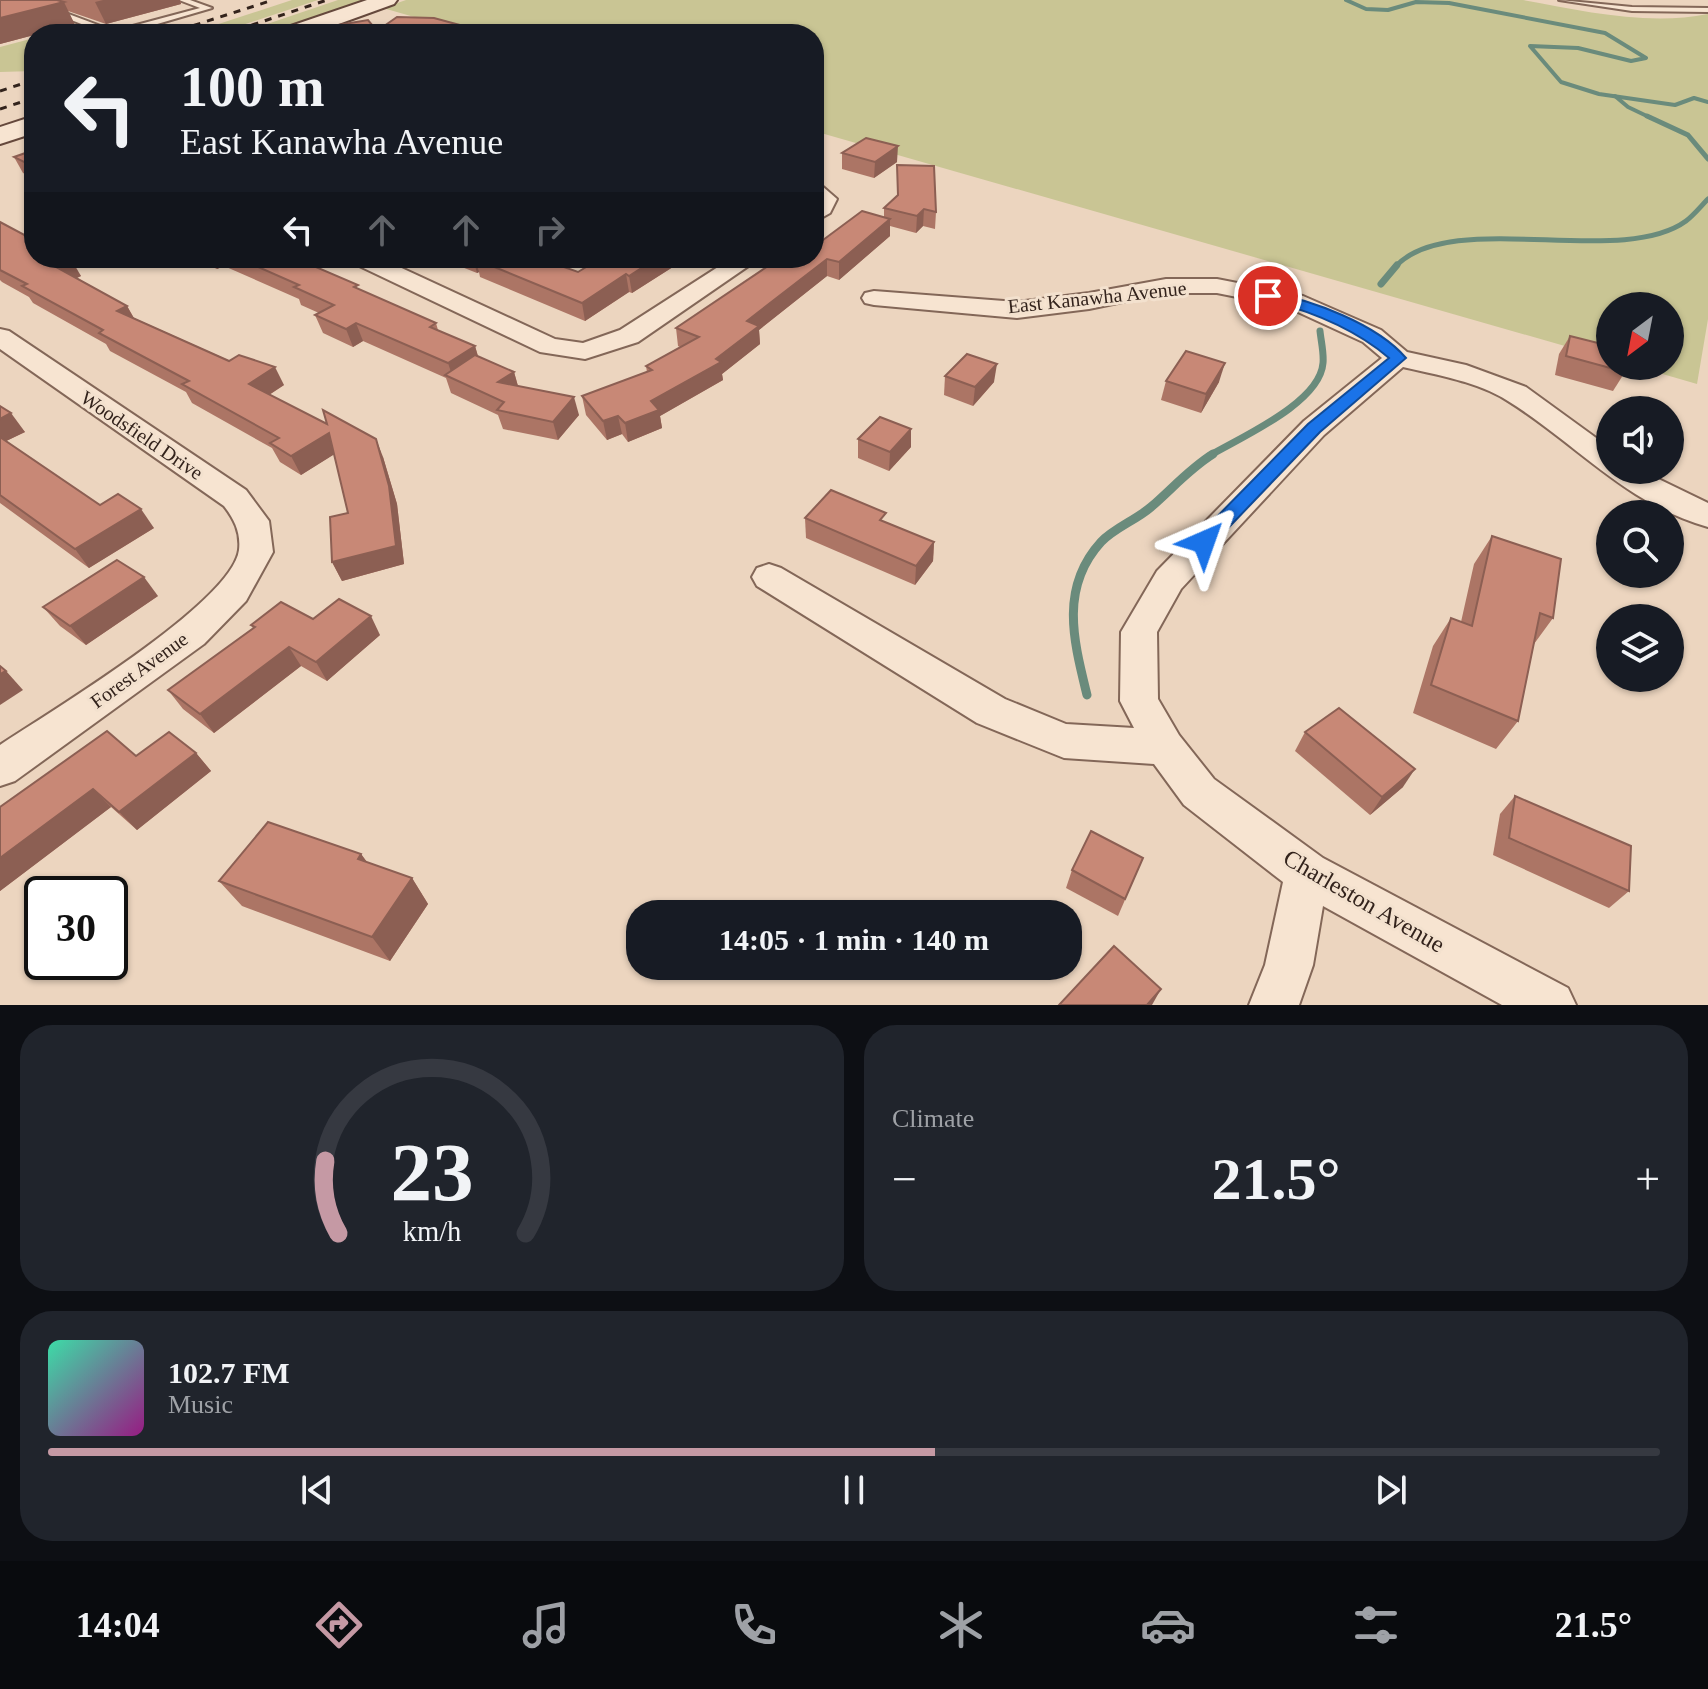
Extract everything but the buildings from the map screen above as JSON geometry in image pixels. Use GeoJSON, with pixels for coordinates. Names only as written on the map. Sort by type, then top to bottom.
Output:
{"type":"FeatureCollection","features":[{"type":"Feature","properties":{"kind":"main road"},"geometry":{"type":"LineString","coordinates":[[319,24],[387,0]]}},
{"type":"Feature","properties":{"kind":"main road"},"geometry":{"type":"LineString","coordinates":[[0,136],[24,128]]}},
{"type":"Feature","properties":{"kind":"street"},"geometry":{"type":"LineString","coordinates":[[382,268],[549,346],[585,351],[629,336],[733,268]]}},
{"type":"Feature","properties":{"kind":"street","name":"East Kanawha Avenue"},"geometry":{"type":"LineString","coordinates":[[874,298],[1017,310],[1089,301],[1166,286],[1217,286],[1294,301],[1372,336],[1398,358],[1456,371],[1516,393],[1596,453]]}},
{"type":"Feature","properties":{"kind":"street","name":"Woodsfield Drive"},"geometry":{"type":"LineString","coordinates":[[0,337],[235,498],[253,521],[256,552]]}},
{"type":"Feature","properties":{"kind":"street","name":"Charleston Avenue"},"geometry":{"type":"LineString","coordinates":[[1398,358],[1314,428],[1169,580],[1139,632],[1139,701],[1165,747],[1199,792],[1307,873],[1551,1005]]}},
{"type":"Feature","properties":{"kind":"street"},"geometry":{"type":"LineString","coordinates":[[1640,484],[1708,516]]}},
{"type":"Feature","properties":{"kind":"street","name":"Forest Avenue"},"geometry":{"type":"LineString","coordinates":[[0,768],[191,634],[234,592],[256,552]]}},
{"type":"Feature","properties":{"kind":"street"},"geometry":{"type":"LineString","coordinates":[[769,577],[991,711],[1064,741],[1165,747]]}},
{"type":"Feature","properties":{"kind":"street"},"geometry":{"type":"LineString","coordinates":[[1274,1005],[1289,965],[1307,873]]}},
{"type":"Feature","properties":{"kind":"lane"},"geometry":{"type":"LineString","coordinates":[[24,0],[88,24]]}},
{"type":"Feature","properties":{"kind":"lane"},"geometry":{"type":"LineString","coordinates":[[150,24],[208,8],[183,0]]}},
{"type":"Feature","properties":{"kind":"lane"},"geometry":{"type":"LineString","coordinates":[[1563,0],[1632,9],[1708,10]]}},
{"type":"Feature","properties":{"kind":"lane"},"geometry":{"type":"LineString","coordinates":[[41,6],[54,3]]}},
{"type":"Feature","properties":{"kind":"shaded area"},"geometry":{"type":"Polygon","coordinates":[[[292,0],[318,0],[245,24],[219,24],[292,0]]]}},
{"type":"Feature","properties":{"kind":"shaded area"},"geometry":{"type":"Polygon","coordinates":[[[338,0],[378,0],[309,24],[267,24],[338,0]]]}},
{"type":"Feature","properties":{"kind":"shaded area"},"geometry":{"type":"Polygon","coordinates":[[[406,0],[1523,0],[1639,18],[1708,14],[1708,319],[1697,384],[1683,380],[1684,292],[1596,292],[1596,355],[824,134],[824,24],[438,24],[383,8],[406,0]]]}},
{"type":"Feature","properties":{"kind":"shaded area"},"geometry":{"type":"Polygon","coordinates":[[[24,41],[24,71],[0,72],[0,47],[24,41]]]}},
{"type":"Feature","properties":{"kind":"waterway"},"geometry":{"type":"LineString","coordinates":[[1346,0],[1366,9],[1388,10],[1416,2],[1449,3],[1605,33],[1646,58],[1631,61],[1578,48],[1530,46],[1561,82],[1615,96]]}},
{"type":"Feature","properties":{"kind":"waterway"},"geometry":{"type":"LineString","coordinates":[[1615,96],[1675,105],[1694,98],[1708,102]]}},
{"type":"Feature","properties":{"kind":"waterway"},"geometry":{"type":"LineString","coordinates":[[1615,96],[1628,107],[1651,118]]}},
{"type":"Feature","properties":{"kind":"waterway"},"geometry":{"type":"LineString","coordinates":[[1647,116],[1688,135],[1708,159]]}},
{"type":"Feature","properties":{"kind":"waterway"},"geometry":{"type":"LineString","coordinates":[[1396,267],[1421,250],[1454,241],[1620,240],[1657,234],[1686,221],[1708,199]]}},
{"type":"Feature","properties":{"kind":"waterway"},"geometry":{"type":"LineString","coordinates":[[1381,284],[1396,267]]}},
{"type":"Feature","properties":{"kind":"waterway"},"geometry":{"type":"LineString","coordinates":[[1209,456],[1277,417],[1308,392],[1319,378],[1323,363],[1320,331]]}},
{"type":"Feature","properties":{"kind":"waterway"},"geometry":{"type":"LineString","coordinates":[[1087,695],[1073,616],[1079,578],[1088,560],[1106,537],[1145,512],[1213,454]]}},
{"type":"Feature","properties":{"kind":"railway"},"geometry":{"type":"LineString","coordinates":[[198,24],[273,0]]}},
{"type":"Feature","properties":{"kind":"railway"},"geometry":{"type":"LineString","coordinates":[[255,24],[327,0]]}},
{"type":"Feature","properties":{"kind":"railway"},"geometry":{"type":"LineString","coordinates":[[0,91],[24,83]]}},
{"type":"Feature","properties":{"kind":"railway"},"geometry":{"type":"LineString","coordinates":[[0,109],[24,101]]}},
{"type":"Feature","properties":{"kind":"route"},"geometry":{"type":"LineString","coordinates":[[1204,542],[1314,428],[1398,358],[1372,336],[1294,301],[1268,296]]}}]}
